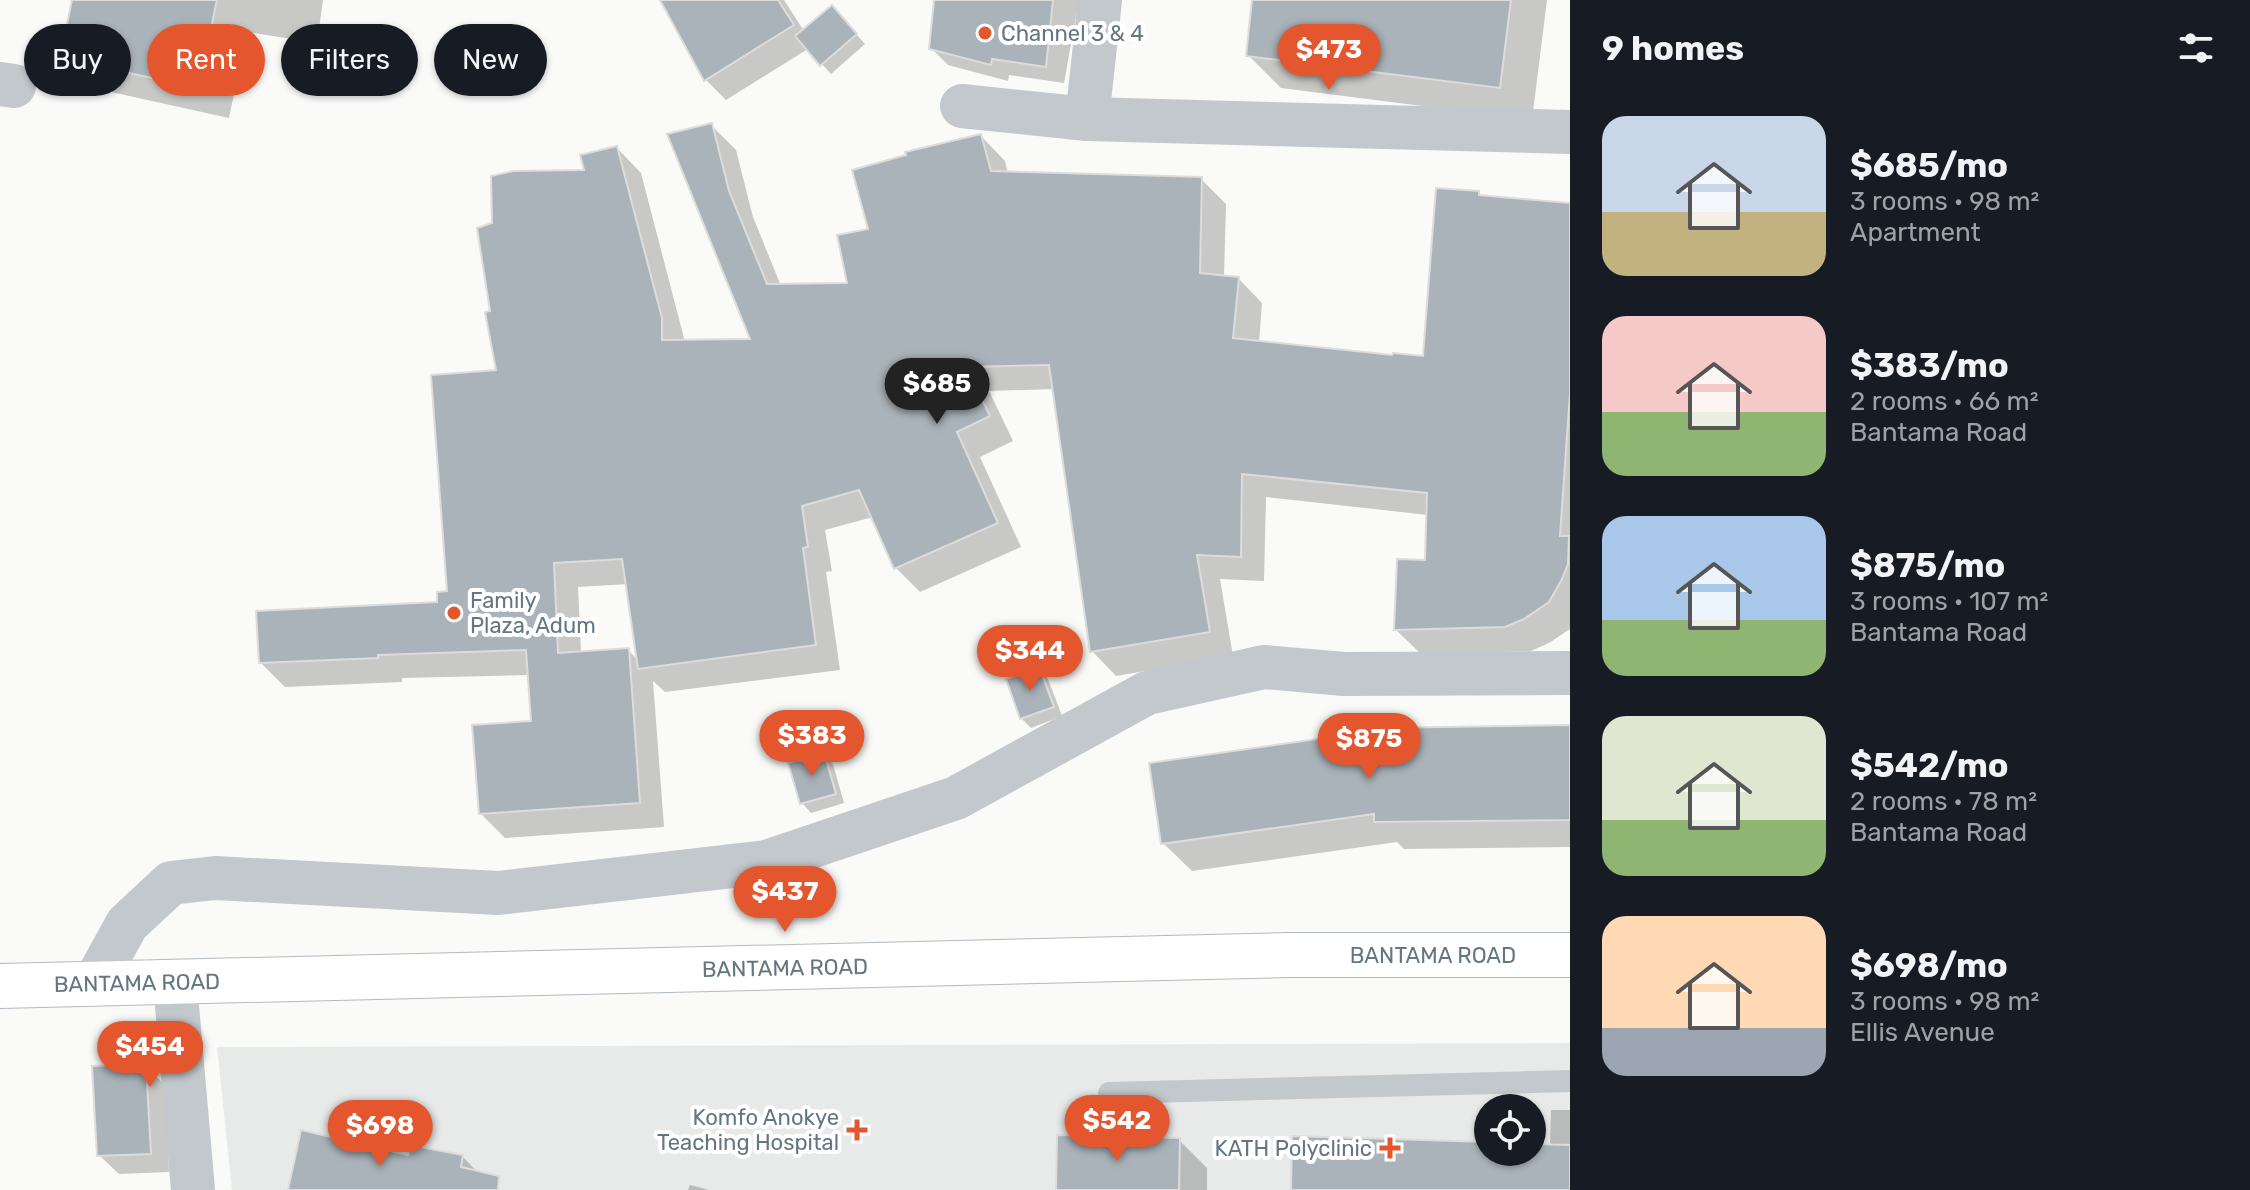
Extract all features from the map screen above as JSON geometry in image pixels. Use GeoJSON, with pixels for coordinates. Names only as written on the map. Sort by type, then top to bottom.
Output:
{"type":"FeatureCollection","features":[{"type":"Feature","properties":{"kind":"main road","name":"BANTAMA ROAD"},"geometry":{"type":"LineString","coordinates":[[0,986],[1289,955],[1570,955]]}},
{"type":"Feature","properties":{"kind":"street"},"geometry":{"type":"LineString","coordinates":[[1087,119],[1100,0]]}},
{"type":"Feature","properties":{"kind":"street"},"geometry":{"type":"LineString","coordinates":[[962,106],[1087,119],[1570,132]]}},
{"type":"Feature","properties":{"kind":"street"},"geometry":{"type":"LineString","coordinates":[[94,984],[127,924],[171,883],[215,878],[498,893],[766,862],[956,798],[1147,693],[1264,667],[1344,674],[1570,673]]}},
{"type":"Feature","properties":{"kind":"street"},"geometry":{"type":"LineString","coordinates":[[175,983],[193,1190]]}},
{"type":"Feature","properties":{"kind":"lane"},"geometry":{"type":"LineString","coordinates":[[1109,1093],[1570,1081]]}},
{"type":"Feature","properties":{"kind":"shaded area","name":"Komfo Anokye Teaching Hospital"},"geometry":{"type":"Polygon","coordinates":[[[1570,1043],[1570,1190],[232,1190],[217,1047],[1570,1043]]]}},
{"type":"Feature","properties":{"kind":"building"},"geometry":{"type":"Polygon","coordinates":[[[72,0],[217,0],[212,24],[147,24],[147,77],[131,73],[131,24],[67,24],[72,0]]]}},
{"type":"Feature","properties":{"kind":"building"},"geometry":{"type":"Polygon","coordinates":[[[660,0],[778,0],[794,25],[704,81],[660,0]]]}},
{"type":"Feature","properties":{"kind":"building"},"geometry":{"type":"Polygon","coordinates":[[[934,0],[1053,0],[1046,67],[992,59],[991,65],[929,49],[934,0]]]}},
{"type":"Feature","properties":{"kind":"building"},"geometry":{"type":"Polygon","coordinates":[[[1252,0],[1511,0],[1500,88],[1246,56],[1252,0]]]}},
{"type":"Feature","properties":{"kind":"building"},"geometry":{"type":"Polygon","coordinates":[[[832,5],[857,34],[820,66],[795,36],[832,5]]]}},
{"type":"Feature","properties":{"kind":"building"},"geometry":{"type":"Polygon","coordinates":[[[712,123],[729,191],[767,284],[847,283],[837,235],[868,229],[852,170],[906,155],[905,152],[981,134],[991,171],[1202,177],[1200,273],[1239,277],[1233,338],[1392,355],[1423,356],[1436,188],[1570,203],[1570,393],[1560,536],[1569,536],[1568,564],[1562,579],[1549,602],[1524,619],[1505,627],[1394,630],[1397,559],[1425,560],[1427,493],[1242,474],[1241,557],[1197,555],[1210,632],[1090,652],[1049,365],[966,367],[990,416],[957,432],[998,523],[894,569],[859,490],[802,506],[808,547],[803,548],[816,645],[638,669],[622,559],[554,563],[558,653],[629,648],[640,803],[479,814],[472,725],[531,721],[526,650],[259,663],[256,611],[437,602],[437,592],[447,591],[431,375],[496,370],[485,312],[490,311],[477,228],[492,223],[491,176],[513,171],[584,170],[580,155],[617,146],[662,318],[662,340],[750,339],[667,134],[712,123]]]}},
{"type":"Feature","properties":{"kind":"building"},"geometry":{"type":"Polygon","coordinates":[[[1039,667],[1054,707],[1020,719],[1006,679],[1039,667]]]}},
{"type":"Feature","properties":{"kind":"building"},"geometry":{"type":"Polygon","coordinates":[[[1570,725],[1570,820],[1374,822],[1374,814],[1161,844],[1149,763],[1373,731],[1373,728],[1570,725]]]}},
{"type":"Feature","properties":{"kind":"building"},"geometry":{"type":"Polygon","coordinates":[[[824,752],[836,794],[800,804],[788,763],[824,752]]]}},
{"type":"Feature","properties":{"kind":"building"},"geometry":{"type":"Polygon","coordinates":[[[146,1064],[151,1154],[97,1156],[92,1066],[146,1064]]]}},
{"type":"Feature","properties":{"kind":"building"},"geometry":{"type":"Polygon","coordinates":[[[301,1130],[408,1155],[410,1145],[463,1155],[461,1167],[499,1176],[498,1190],[288,1190],[301,1130]]]}},
{"type":"Feature","properties":{"kind":"building"},"geometry":{"type":"Polygon","coordinates":[[[1057,1135],[1180,1138],[1179,1190],[1056,1190],[1057,1135]]]}},
{"type":"Feature","properties":{"kind":"building","name":"KATH Polyclinic"},"geometry":{"type":"Polygon","coordinates":[[[1292,1136],[1474,1142],[1474,1166],[1546,1166],[1546,1144],[1570,1145],[1570,1190],[1291,1190],[1292,1136]]]}},
{"type":"Feature","properties":{"kind":"place","name":"Channel 3 & 4"},"geometry":{"type":"Point","coordinates":[985,33]}},
{"type":"Feature","properties":{"kind":"place","name":"Family Plaza, Adum"},"geometry":{"type":"Point","coordinates":[454,613]}},
{"type":"Feature","properties":{"kind":"place","name":"Komfo Anokye Teaching Hospital"},"geometry":{"type":"Point","coordinates":[857,1130]}},
{"type":"Feature","properties":{"kind":"place","name":"KATH Polyclinic"},"geometry":{"type":"Point","coordinates":[1390,1148]}}]}
